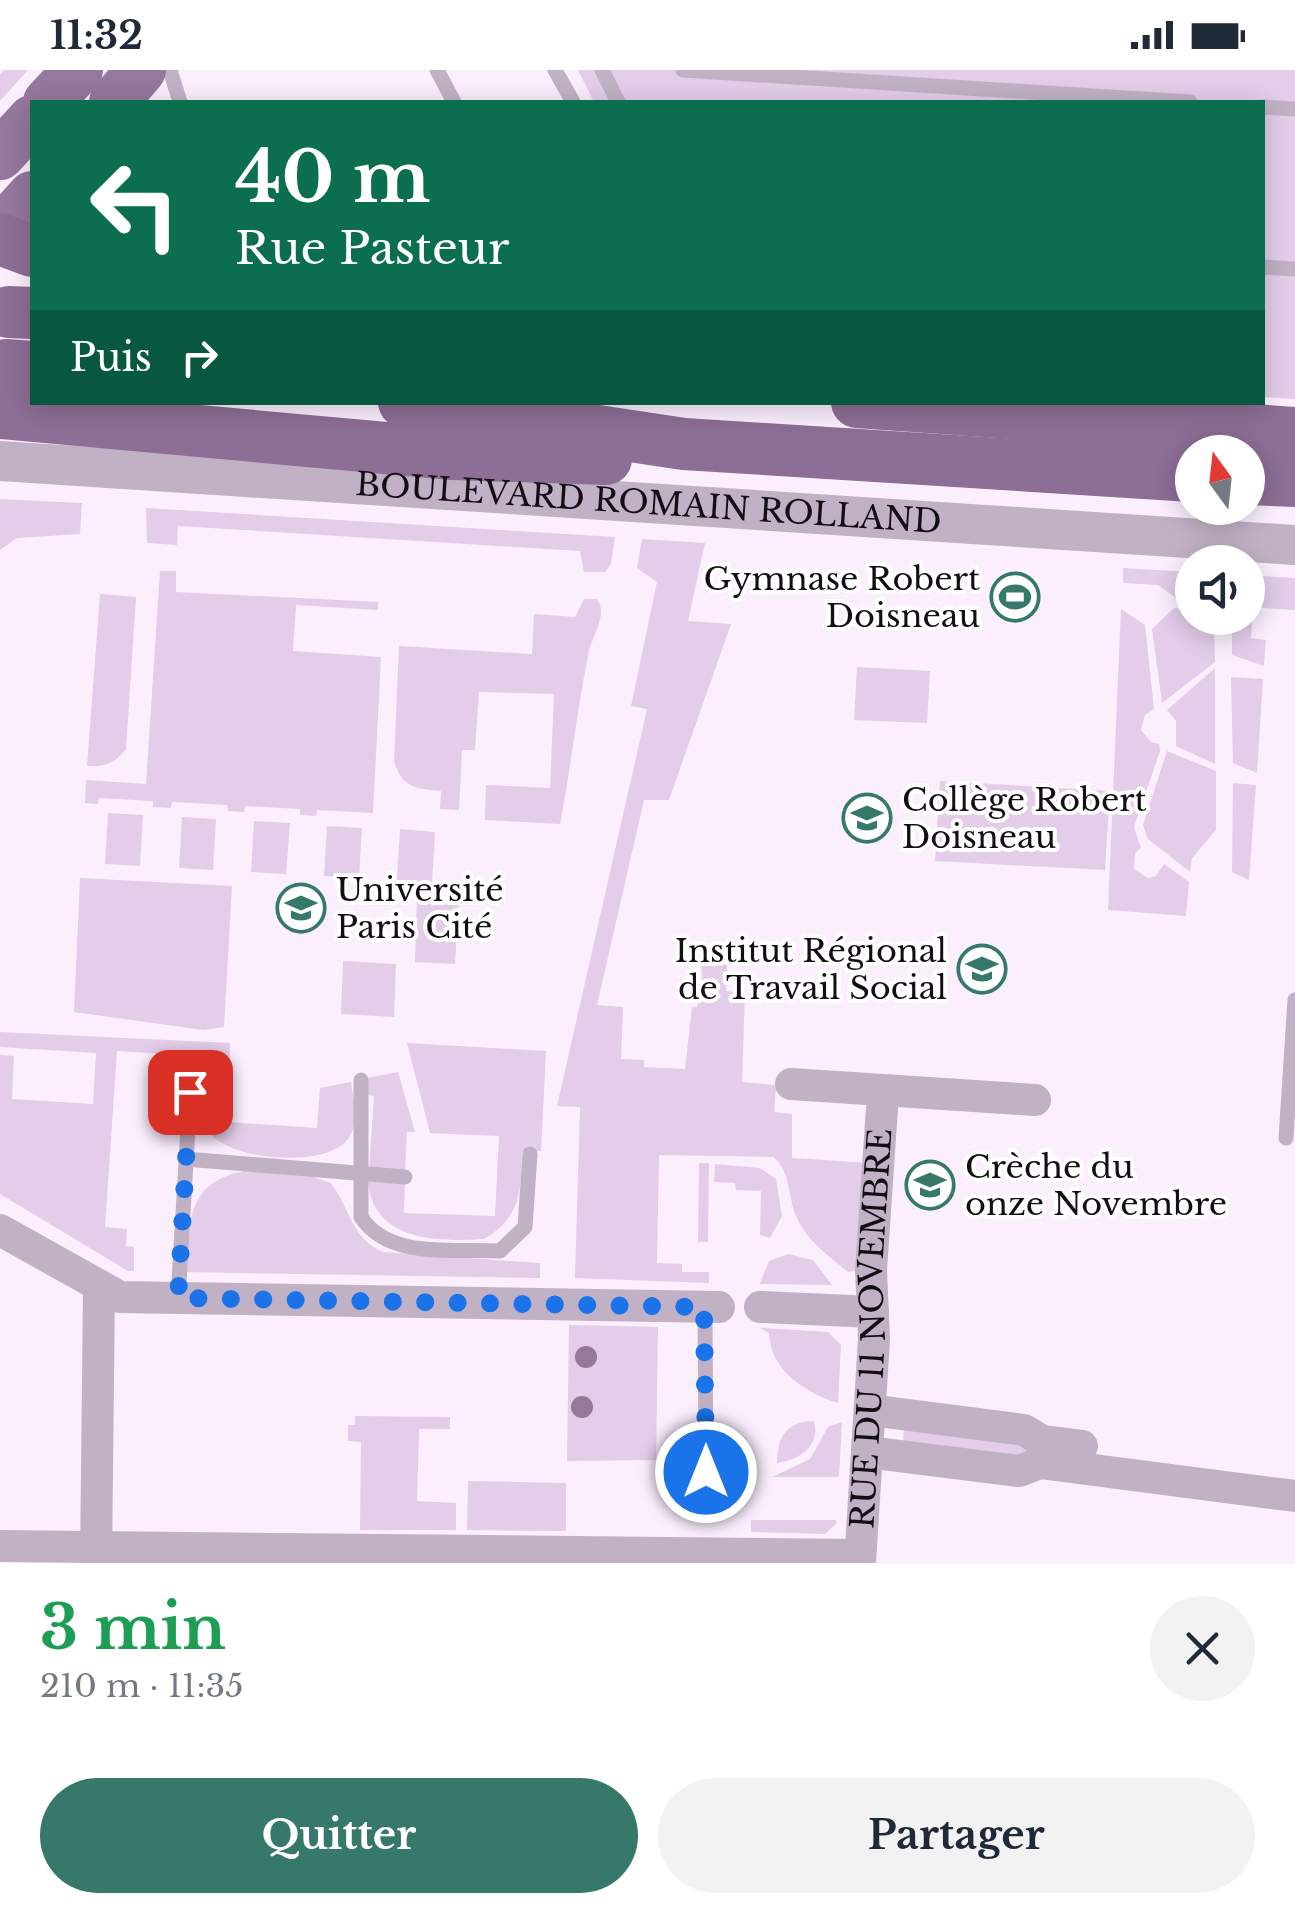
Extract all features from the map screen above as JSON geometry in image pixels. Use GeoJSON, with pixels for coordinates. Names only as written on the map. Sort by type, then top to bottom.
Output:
{"type":"FeatureCollection","features":[{"type":"Feature","properties":{"kind":"highway"},"geometry":{"type":"LineString","coordinates":[[0,236],[30,250]]}},
{"type":"Feature","properties":{"kind":"highway"},"geometry":{"type":"LineString","coordinates":[[170,405],[544,460],[758,450]]}},
{"type":"Feature","properties":{"kind":"highway"},"geometry":{"type":"LineString","coordinates":[[424,405],[684,444],[1175,475]]}},
{"type":"Feature","properties":{"kind":"highway"},"geometry":{"type":"LineString","coordinates":[[899,405],[1295,433]]}},
{"type":"Feature","properties":{"kind":"highway"},"geometry":{"type":"LineString","coordinates":[[1265,480],[1295,482]]}},
{"type":"Feature","properties":{"kind":"main road"},"geometry":{"type":"LineString","coordinates":[[50,100],[78,70]]}},
{"type":"Feature","properties":{"kind":"main road"},"geometry":{"type":"LineString","coordinates":[[0,156],[30,122]]}},
{"type":"Feature","properties":{"kind":"main road"},"geometry":{"type":"LineString","coordinates":[[0,236],[30,198]]}},
{"type":"Feature","properties":{"kind":"street","name":"BOULEVARD ROMAIN ROLLAND"},"geometry":{"type":"LineString","coordinates":[[0,460],[1295,544]]}},
{"type":"Feature","properties":{"kind":"street","name":"RUE DU 11 NOVEMBRE"},"geometry":{"type":"LineString","coordinates":[[791,1084],[1035,1100]]}},
{"type":"Feature","properties":{"kind":"street","name":"RUE DU 11 NOVEMBRE"},"geometry":{"type":"LineString","coordinates":[[860,1559],[883,1093]]}},
{"type":"Feature","properties":{"kind":"street"},"geometry":{"type":"LineString","coordinates":[[0,1230],[120,1297],[712,1307]]}},
{"type":"Feature","properties":{"kind":"street"},"geometry":{"type":"LineString","coordinates":[[96,1557],[99,1288]]}},
{"type":"Feature","properties":{"kind":"street"},"geometry":{"type":"LineString","coordinates":[[760,1307],[874,1312]]}},
{"type":"Feature","properties":{"kind":"street"},"geometry":{"type":"LineString","coordinates":[[870,1410],[1024,1430],[1041,1452],[1295,1496]]}},
{"type":"Feature","properties":{"kind":"street"},"geometry":{"type":"LineString","coordinates":[[867,1452],[1019,1471],[1041,1452],[1295,1473]]}},
{"type":"Feature","properties":{"kind":"street"},"geometry":{"type":"LineString","coordinates":[[0,1546],[96,1557],[860,1559]]}},
{"type":"Feature","properties":{"kind":"lane"},"geometry":{"type":"LineString","coordinates":[[437,70],[453,100]]}},
{"type":"Feature","properties":{"kind":"lane"},"geometry":{"type":"LineString","coordinates":[[556,70],[572,100]]}},
{"type":"Feature","properties":{"kind":"lane"},"geometry":{"type":"LineString","coordinates":[[602,70],[617,100]]}},
{"type":"Feature","properties":{"kind":"lane"},"geometry":{"type":"LineString","coordinates":[[684,70],[814,75],[948,88],[1155,100]]}},
{"type":"Feature","properties":{"kind":"lane"},"geometry":{"type":"LineString","coordinates":[[948,88],[951,70]]}},
{"type":"Feature","properties":{"kind":"lane"},"geometry":{"type":"LineString","coordinates":[[136,82],[176,100]]}},
{"type":"Feature","properties":{"kind":"lane"},"geometry":{"type":"LineString","coordinates":[[1265,107],[1295,108]]}},
{"type":"Feature","properties":{"kind":"lane"},"geometry":{"type":"LineString","coordinates":[[1265,266],[1295,269]]}},
{"type":"Feature","properties":{"kind":"lane"},"geometry":{"type":"LineString","coordinates":[[1286,1138],[1295,1000]]}},
{"type":"Feature","properties":{"kind":"lane"},"geometry":{"type":"LineString","coordinates":[[178,1298],[192,1059]]}},
{"type":"Feature","properties":{"kind":"lane"},"geometry":{"type":"LineString","coordinates":[[360,1080],[361,1217],[371,1233],[392,1246],[500,1250],[525,1227],[530,1154]]}},
{"type":"Feature","properties":{"kind":"lane"},"geometry":{"type":"LineString","coordinates":[[186,1159],[405,1177]]}},
{"type":"Feature","properties":{"kind":"lane"},"geometry":{"type":"LineString","coordinates":[[706,1472],[712,1307]]}},
{"type":"Feature","properties":{"kind":"shaded area"},"geometry":{"type":"Polygon","coordinates":[[[4,70],[28,70],[0,101],[0,75],[4,70]]]}},
{"type":"Feature","properties":{"kind":"shaded area"},"geometry":{"type":"Polygon","coordinates":[[[578,70],[1295,70],[1295,399],[1265,397],[1265,100],[593,100],[578,70]]]}},
{"type":"Feature","properties":{"kind":"shaded area"},"geometry":{"type":"Polygon","coordinates":[[[0,499],[82,503],[80,534],[17,538],[0,550],[0,499]]]}},
{"type":"Feature","properties":{"kind":"shaded area"},"geometry":{"type":"Polygon","coordinates":[[[146,508],[615,537],[611,564],[605,572],[584,572],[580,551],[178,526],[177,545],[147,543],[146,508]]]}},
{"type":"Feature","properties":{"kind":"shaded area"},"geometry":{"type":"Polygon","coordinates":[[[642,539],[705,543],[688,621],[731,624],[669,800],[644,800],[597,1005],[623,1007],[621,1059],[644,1060],[644,1067],[685,1069],[692,1007],[697,1007],[703,989],[701,963],[727,965],[726,991],[745,993],[742,1082],[776,1085],[774,1112],[792,1114],[792,1158],[871,1163],[865,1269],[848,1272],[807,1234],[794,1210],[783,1170],[773,1157],[659,1155],[657,1263],[682,1264],[682,1272],[709,1272],[709,1283],[575,1278],[580,1107],[557,1106],[647,709],[631,706],[657,582],[637,568],[642,539]]]}},
{"type":"Feature","properties":{"kind":"shaded area"},"geometry":{"type":"Polygon","coordinates":[[[1123,568],[1175,571],[1175,597],[1158,585],[1123,583],[1123,568]]]}},
{"type":"Feature","properties":{"kind":"shaded area"},"geometry":{"type":"Polygon","coordinates":[[[160,571],[176,571],[176,592],[378,602],[378,610],[296,605],[293,651],[381,657],[373,813],[317,810],[316,816],[300,815],[300,809],[245,806],[244,812],[228,811],[227,805],[172,802],[171,808],[153,807],[153,801],[99,798],[98,804],[85,803],[86,780],[146,784],[160,571]]]}},
{"type":"Feature","properties":{"kind":"shaded area"},"geometry":{"type":"Polygon","coordinates":[[[1265,576],[1295,578],[1295,610],[1265,608],[1265,576]]]}},
{"type":"Feature","properties":{"kind":"shaded area"},"geometry":{"type":"Polygon","coordinates":[[[100,594],[136,597],[126,749],[110,763],[87,766],[100,594]]]}},
{"type":"Feature","properties":{"kind":"shaded area"},"geometry":{"type":"Polygon","coordinates":[[[584,599],[597,599],[601,611],[589,651],[560,824],[485,820],[486,785],[550,788],[554,694],[479,692],[475,750],[462,750],[459,810],[440,809],[441,791],[405,781],[394,761],[399,646],[532,654],[534,614],[575,617],[584,599]]]}},
{"type":"Feature","properties":{"kind":"shaded area"},"geometry":{"type":"Polygon","coordinates":[[[1175,608],[1175,635],[1214,635],[1215,662],[1162,703],[1152,629],[1175,608]]]}},
{"type":"Feature","properties":{"kind":"shaded area"},"geometry":{"type":"Polygon","coordinates":[[[1121,609],[1145,625],[1154,709],[1145,715],[1141,730],[1151,742],[1159,744],[1160,751],[1134,827],[1141,848],[1135,853],[1134,869],[1148,878],[1156,876],[1164,864],[1189,882],[1186,916],[1108,910],[1121,609]]]}},
{"type":"Feature","properties":{"kind":"shaded area"},"geometry":{"type":"Polygon","coordinates":[[[1232,635],[1266,640],[1264,666],[1232,655],[1232,635]]]}},
{"type":"Feature","properties":{"kind":"shaded area"},"geometry":{"type":"Polygon","coordinates":[[[857,667],[930,671],[927,723],[854,720],[857,667]]]}},
{"type":"Feature","properties":{"kind":"shaded area"},"geometry":{"type":"Polygon","coordinates":[[[1215,668],[1215,764],[1176,746],[1176,721],[1167,710],[1215,668]]]}},
{"type":"Feature","properties":{"kind":"shaded area"},"geometry":{"type":"Polygon","coordinates":[[[1231,677],[1263,679],[1257,773],[1233,763],[1231,677]]]}},
{"type":"Feature","properties":{"kind":"shaded area"},"geometry":{"type":"Polygon","coordinates":[[[1167,751],[1216,771],[1216,830],[1192,858],[1190,872],[1148,839],[1143,825],[1167,751]]]}},
{"type":"Feature","properties":{"kind":"shaded area"},"geometry":{"type":"Polygon","coordinates":[[[940,781],[1110,791],[1105,870],[935,861],[940,781]]]}},
{"type":"Feature","properties":{"kind":"shaded area"},"geometry":{"type":"Polygon","coordinates":[[[1233,783],[1256,785],[1249,880],[1232,872],[1233,783]]]}},
{"type":"Feature","properties":{"kind":"shaded area"},"geometry":{"type":"Polygon","coordinates":[[[108,813],[143,815],[140,866],[105,864],[108,813]]]}},
{"type":"Feature","properties":{"kind":"shaded area"},"geometry":{"type":"Polygon","coordinates":[[[182,817],[216,819],[213,870],[179,868],[182,817]]]}},
{"type":"Feature","properties":{"kind":"shaded area"},"geometry":{"type":"Polygon","coordinates":[[[254,821],[290,823],[286,874],[251,872],[254,821]]]}},
{"type":"Feature","properties":{"kind":"shaded area"},"geometry":{"type":"Polygon","coordinates":[[[327,826],[362,828],[359,878],[324,876],[327,826]]]}},
{"type":"Feature","properties":{"kind":"shaded area"},"geometry":{"type":"Polygon","coordinates":[[[400,829],[435,832],[432,883],[397,880],[400,829]]]}},
{"type":"Feature","properties":{"kind":"shaded area"},"geometry":{"type":"Polygon","coordinates":[[[80,878],[232,886],[224,1027],[203,1030],[74,1012],[80,878]]]}},
{"type":"Feature","properties":{"kind":"shaded area"},"geometry":{"type":"Polygon","coordinates":[[[417,897],[459,899],[455,964],[415,962],[417,897]]]}},
{"type":"Feature","properties":{"kind":"shaded area"},"geometry":{"type":"Polygon","coordinates":[[[343,961],[396,964],[394,1017],[341,1014],[343,961]]]}},
{"type":"Feature","properties":{"kind":"shaded area"},"geometry":{"type":"Polygon","coordinates":[[[0,1032],[230,1043],[228,1122],[317,1128],[320,1088],[351,1082],[353,1130],[339,1147],[323,1154],[280,1158],[237,1150],[220,1142],[204,1124],[199,1095],[201,1056],[117,1051],[105,1227],[127,1229],[126,1246],[134,1247],[134,1271],[128,1271],[0,1194],[0,1055],[14,1056],[12,1099],[93,1104],[96,1053],[0,1047],[0,1032]]]}},
{"type":"Feature","properties":{"kind":"shaded area"},"geometry":{"type":"Polygon","coordinates":[[[407,1043],[546,1051],[541,1151],[522,1152],[521,1179],[512,1212],[484,1239],[446,1240],[410,1234],[381,1215],[372,1200],[368,1180],[405,1181],[404,1213],[495,1216],[499,1136],[430,1133],[407,1043]]]}},
{"type":"Feature","properties":{"kind":"shaded area"},"geometry":{"type":"Polygon","coordinates":[[[398,1072],[415,1132],[407,1132],[405,1171],[369,1170],[374,1096],[366,1095],[367,1078],[398,1072]]]}},
{"type":"Feature","properties":{"kind":"shaded area"},"geometry":{"type":"Polygon","coordinates":[[[699,1163],[709,1163],[708,1242],[698,1242],[699,1163]]]}},
{"type":"Feature","properties":{"kind":"shaded area"},"geometry":{"type":"Polygon","coordinates":[[[715,1164],[760,1168],[776,1179],[782,1216],[770,1238],[760,1235],[761,1191],[736,1190],[735,1183],[714,1182],[715,1164]]]}},
{"type":"Feature","properties":{"kind":"shaded area"},"geometry":{"type":"Polygon","coordinates":[[[244,1171],[313,1177],[331,1183],[364,1239],[383,1252],[540,1263],[540,1278],[187,1272],[194,1207],[211,1185],[244,1171]]]}},
{"type":"Feature","properties":{"kind":"shaded area"},"geometry":{"type":"Polygon","coordinates":[[[788,1254],[813,1260],[832,1285],[760,1284],[769,1261],[788,1254]]]}},
{"type":"Feature","properties":{"kind":"shaded area"},"geometry":{"type":"Polygon","coordinates":[[[569,1325],[658,1327],[656,1460],[567,1461],[569,1325]]]}},
{"type":"Feature","properties":{"kind":"shaded area"},"geometry":{"type":"Polygon","coordinates":[[[760,1328],[828,1332],[841,1345],[838,1403],[791,1378],[776,1358],[769,1333],[760,1328]]]}},
{"type":"Feature","properties":{"kind":"shaded area"},"geometry":{"type":"Polygon","coordinates":[[[355,1416],[450,1417],[450,1429],[419,1429],[417,1501],[456,1503],[456,1530],[360,1530],[361,1442],[348,1441],[348,1425],[355,1425],[355,1416]]]}},
{"type":"Feature","properties":{"kind":"shaded area"},"geometry":{"type":"Polygon","coordinates":[[[814,1421],[814,1437],[807,1450],[777,1463],[785,1432],[797,1424],[814,1421]]]}},
{"type":"Feature","properties":{"kind":"shaded area"},"geometry":{"type":"Polygon","coordinates":[[[842,1422],[839,1477],[772,1477],[810,1459],[828,1427],[842,1422]]]}},
{"type":"Feature","properties":{"kind":"shaded area"},"geometry":{"type":"Polygon","coordinates":[[[904,1424],[1027,1444],[1027,1456],[903,1446],[904,1424]]]}},
{"type":"Feature","properties":{"kind":"shaded area"},"geometry":{"type":"Polygon","coordinates":[[[468,1481],[566,1483],[566,1531],[467,1530],[468,1481]]]}},
{"type":"Feature","properties":{"kind":"shaded area"},"geometry":{"type":"Polygon","coordinates":[[[751,1520],[836,1520],[836,1524],[825,1534],[751,1532],[751,1520]]]}},
{"type":"Feature","properties":{"kind":"place","name":"Gymnase Robert Doisneau"},"geometry":{"type":"Point","coordinates":[1015,597]}},
{"type":"Feature","properties":{"kind":"place","name":"Collège Robert Doisneau"},"geometry":{"type":"Point","coordinates":[867,818]}},
{"type":"Feature","properties":{"kind":"place","name":"Université Paris Cité"},"geometry":{"type":"Point","coordinates":[301,908]}},
{"type":"Feature","properties":{"kind":"place","name":"Institut Régional de Travail Social"},"geometry":{"type":"Point","coordinates":[982,969]}},
{"type":"Feature","properties":{"kind":"place","name":"Crèche du onze Novembre"},"geometry":{"type":"Point","coordinates":[930,1185]}},
{"type":"Feature","properties":{"kind":"route"},"geometry":{"type":"LineString","coordinates":[[190,1092],[178,1298],[704,1307],[706,1472]]}}]}
